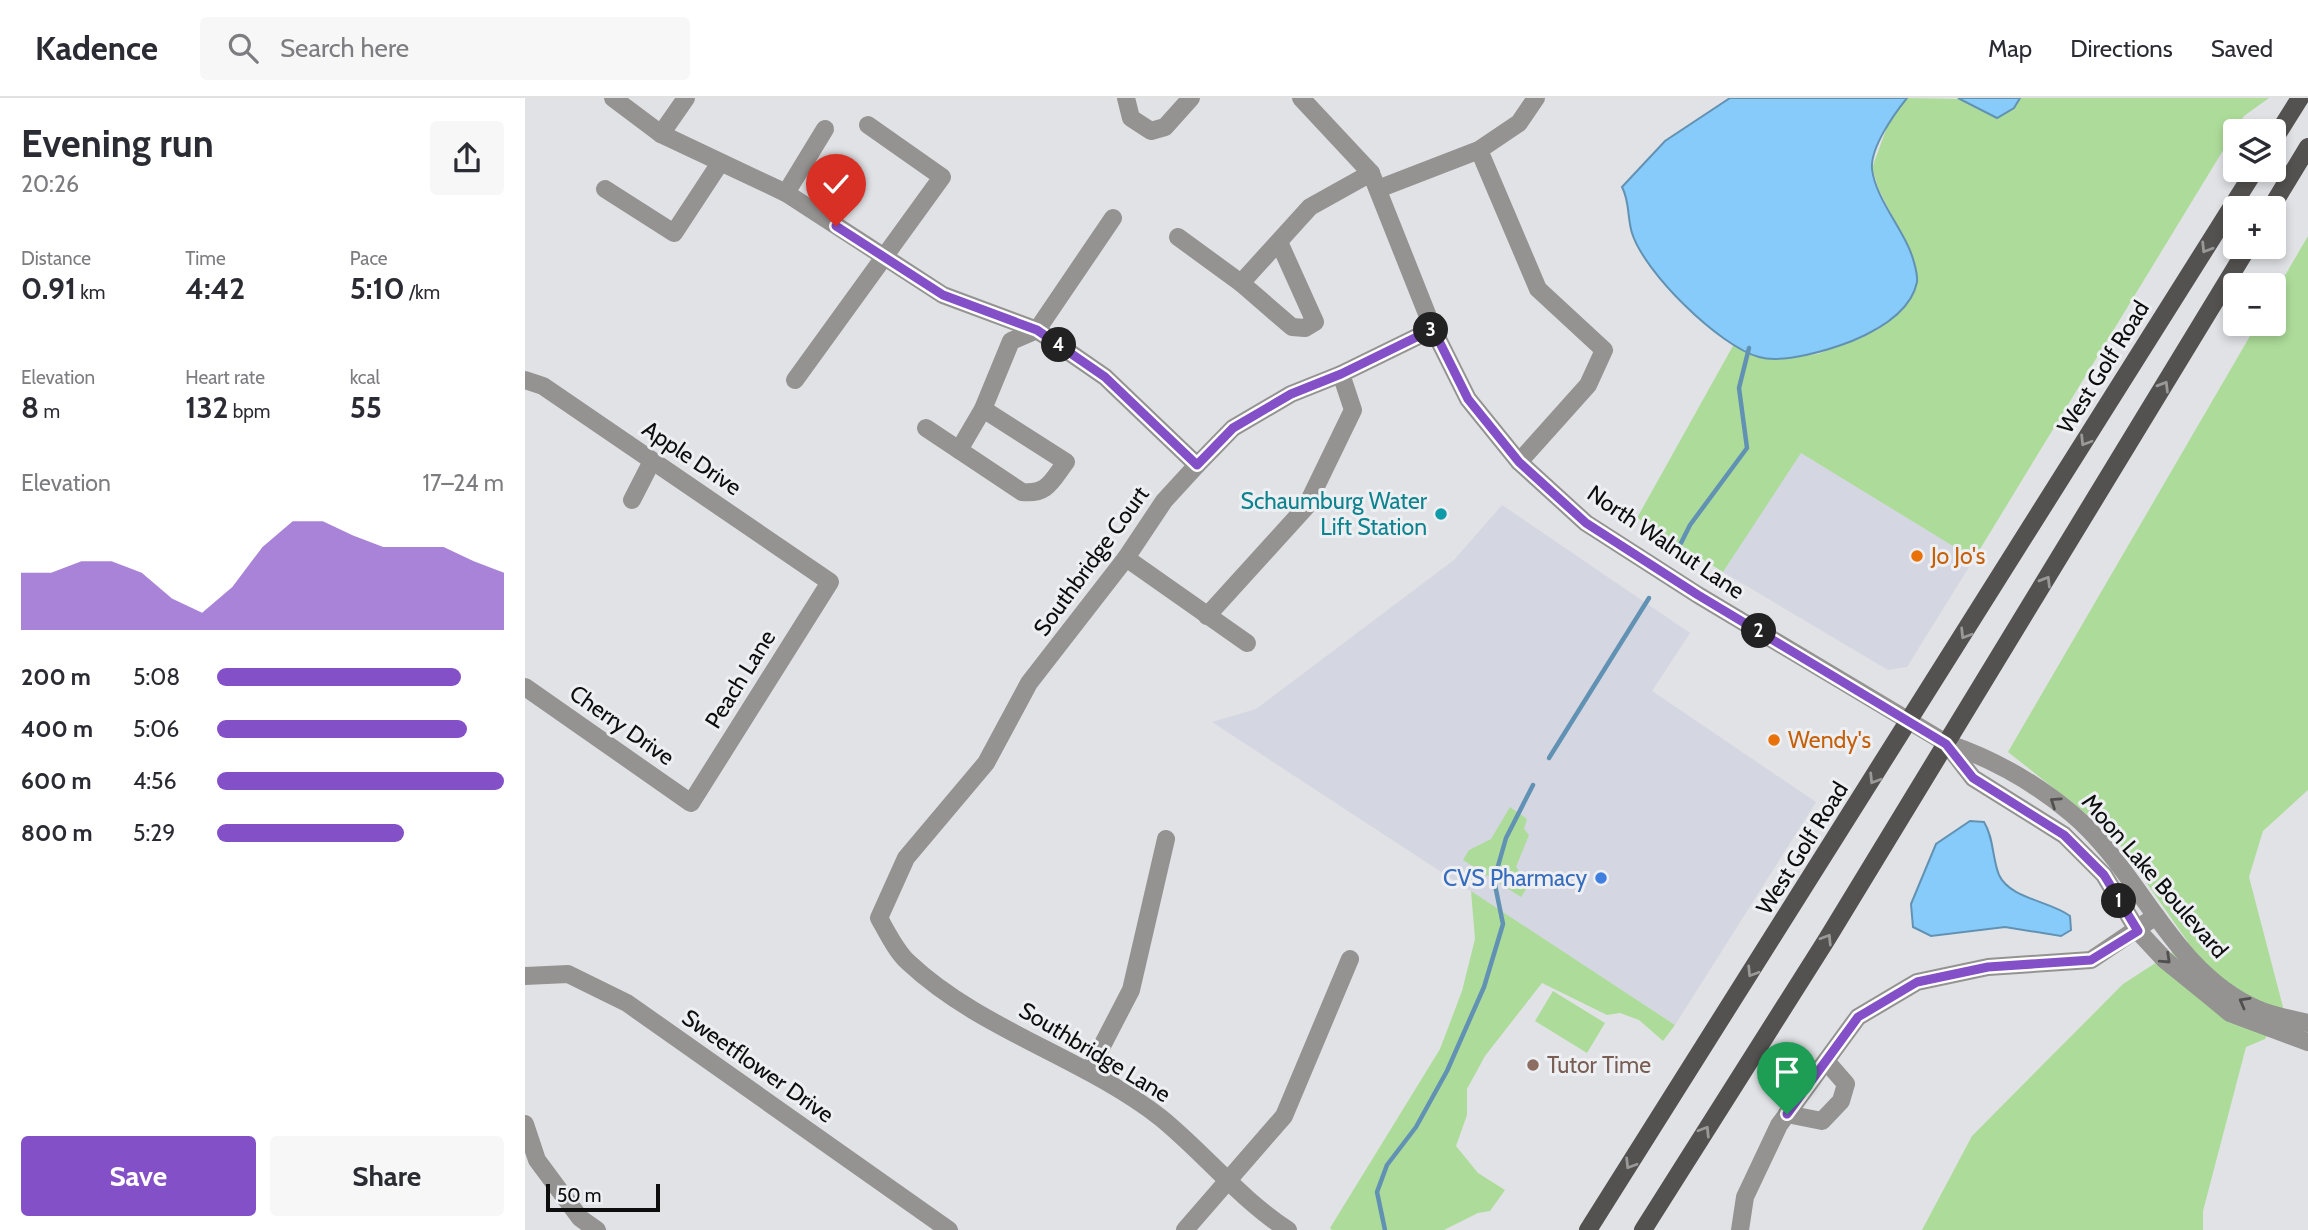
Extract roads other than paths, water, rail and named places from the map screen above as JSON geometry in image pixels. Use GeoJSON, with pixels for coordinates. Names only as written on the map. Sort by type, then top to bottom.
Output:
{"type":"FeatureCollection","features":[{"type":"Feature","properties":{"kind":"main road"},"geometry":{"type":"LineString","coordinates":[[2286,120],[2300,98]]}},
{"type":"Feature","properties":{"kind":"main road"},"geometry":{"type":"LineString","coordinates":[[2278,196],[2308,147]]}},
{"type":"Feature","properties":{"kind":"main road","name":"West Golf Road"},"geometry":{"type":"LineString","coordinates":[[1588,1230],[2248,182]]}},
{"type":"Feature","properties":{"kind":"main road"},"geometry":{"type":"LineString","coordinates":[[1643,1230],[1946,744],[2241,259]]}},
{"type":"Feature","properties":{"kind":"street"},"geometry":{"type":"LineString","coordinates":[[613,98],[661,134],[786,193],[943,295],[1037,330],[1105,377],[1197,465]]}},
{"type":"Feature","properties":{"kind":"street"},"geometry":{"type":"LineString","coordinates":[[661,134],[686,98]]}},
{"type":"Feature","properties":{"kind":"street"},"geometry":{"type":"LineString","coordinates":[[1126,98],[1131,118],[1151,131],[1165,127],[1191,98]]}},
{"type":"Feature","properties":{"kind":"street","name":"North Walnut Lane"},"geometry":{"type":"LineString","coordinates":[[1301,98],[1374,181],[1433,329],[1468,399],[1519,462],[1586,523],[1698,595],[1946,744]]}},
{"type":"Feature","properties":{"kind":"street"},"geometry":{"type":"LineString","coordinates":[[1241,283],[1310,207],[1374,181],[1479,150],[1519,123],[1536,98]]}},
{"type":"Feature","properties":{"kind":"street"},"geometry":{"type":"LineString","coordinates":[[795,380],[886,258],[942,177],[868,125]]}},
{"type":"Feature","properties":{"kind":"street"},"geometry":{"type":"LineString","coordinates":[[786,193],[825,129]]}},
{"type":"Feature","properties":{"kind":"street"},"geometry":{"type":"LineString","coordinates":[[1479,150],[1538,289],[1604,350],[1588,385],[1519,462]]}},
{"type":"Feature","properties":{"kind":"street"},"geometry":{"type":"LineString","coordinates":[[605,189],[674,233],[720,163]]}},
{"type":"Feature","properties":{"kind":"street"},"geometry":{"type":"LineString","coordinates":[[959,450],[983,409],[1011,341],[1037,330],[1113,218]]}},
{"type":"Feature","properties":{"kind":"street"},"geometry":{"type":"LineString","coordinates":[[1178,236],[1241,283],[1292,327],[1304,328],[1315,321],[1279,242]]}},
{"type":"Feature","properties":{"kind":"street","name":"Southbridge Court"},"geometry":{"type":"LineString","coordinates":[[879,918],[906,858],[986,763],[1029,683],[1126,558],[1164,501],[1197,465],[1233,428],[1291,394],[1341,374],[1433,329]]}},
{"type":"Feature","properties":{"kind":"street"},"geometry":{"type":"LineString","coordinates":[[1207,616],[1306,506],[1353,410],[1341,374]]}},
{"type":"Feature","properties":{"kind":"street","name":"Apple Drive"},"geometry":{"type":"LineString","coordinates":[[525,380],[543,386],[830,582]]}},
{"type":"Feature","properties":{"kind":"street"},"geometry":{"type":"LineString","coordinates":[[926,428],[1022,492],[1033,493],[1045,489],[1066,462],[983,409]]}},
{"type":"Feature","properties":{"kind":"street"},"geometry":{"type":"LineString","coordinates":[[632,500],[652,461]]}},
{"type":"Feature","properties":{"kind":"street"},"geometry":{"type":"LineString","coordinates":[[1126,558],[1247,643]]}},
{"type":"Feature","properties":{"kind":"street","name":"Peach Lane"},"geometry":{"type":"LineString","coordinates":[[691,803],[830,582]]}},
{"type":"Feature","properties":{"kind":"street","name":"Cherry Drive"},"geometry":{"type":"LineString","coordinates":[[525,687],[691,803]]}},
{"type":"Feature","properties":{"kind":"street","name":"Moon Lake Boulevard"},"geometry":{"type":"LineString","coordinates":[[1946,744],[1988,758],[2072,813],[2129,877],[2187,956],[2228,993],[2258,1010],[2308,1023]]}},
{"type":"Feature","properties":{"kind":"street","name":"Moon Lake Boulevard"},"geometry":{"type":"LineString","coordinates":[[1946,744],[1973,778],[2064,835],[2104,875],[2138,931],[2165,960],[2230,1013],[2308,1041]]}},
{"type":"Feature","properties":{"kind":"street"},"geometry":{"type":"LineString","coordinates":[[1089,1071],[1131,990],[1167,839]]}},
{"type":"Feature","properties":{"kind":"street"},"geometry":{"type":"LineString","coordinates":[[1739,1230],[1745,1197],[1787,1114],[1858,1017],[1917,982],[1988,967],[2091,960],[2157,916]]}},
{"type":"Feature","properties":{"kind":"street","name":"Southbridge Lane"},"geometry":{"type":"LineString","coordinates":[[879,918],[905,960],[948,995],[1089,1071],[1161,1118],[1262,1213],[1289,1230]]}},
{"type":"Feature","properties":{"kind":"street"},"geometry":{"type":"LineString","coordinates":[[1185,1230],[1284,1116],[1350,959]]}},
{"type":"Feature","properties":{"kind":"street","name":"Sweetflower Drive"},"geometry":{"type":"LineString","coordinates":[[525,976],[568,974],[627,1003],[949,1230]]}},
{"type":"Feature","properties":{"kind":"street"},"geometry":{"type":"LineString","coordinates":[[1787,1114],[1822,1121],[1841,1101],[1846,1084],[1826,1061]]}},
{"type":"Feature","properties":{"kind":"street"},"geometry":{"type":"LineString","coordinates":[[525,1124],[537,1160],[580,1218],[597,1230]]}},
{"type":"Feature","properties":{"kind":"water"},"geometry":{"type":"Polygon","coordinates":[[[1730,98],[1907,98],[1879,142],[1872,169],[1882,198],[1910,249],[1917,282],[1908,302],[1882,326],[1852,341],[1819,352],[1780,359],[1759,357],[1743,350],[1704,323],[1667,286],[1639,249],[1632,233],[1622,187],[1665,141],[1730,98]]]}},
{"type":"Feature","properties":{"kind":"water"},"geometry":{"type":"Polygon","coordinates":[[[1958,98],[2020,98],[2014,108],[1997,118],[1958,98]]]}},
{"type":"Feature","properties":{"kind":"water"},"geometry":{"type":"Polygon","coordinates":[[[1970,821],[1984,822],[1990,835],[1999,875],[2004,883],[2021,895],[2070,916],[2071,930],[2061,936],[2005,927],[1931,936],[1913,927],[1911,904],[1936,844],[1970,821]]]}},
{"type":"Feature","properties":{"kind":"waterway"},"geometry":{"type":"LineString","coordinates":[[1681,543],[1690,525],[1747,448],[1739,388],[1749,348]]}},
{"type":"Feature","properties":{"kind":"waterway"},"geometry":{"type":"LineString","coordinates":[[1549,758],[1649,598]]}},
{"type":"Feature","properties":{"kind":"waterway"},"geometry":{"type":"LineString","coordinates":[[1385,1230],[1377,1192],[1387,1165],[1416,1127],[1447,1071],[1484,987],[1503,924],[1494,880],[1506,838],[1533,785]]}},
{"type":"Feature","properties":{"kind":"place","name":"Schaumburg Water Lift Station"},"geometry":{"type":"Point","coordinates":[1441,514]}},
{"type":"Feature","properties":{"kind":"place","name":"Jo Jo's"},"geometry":{"type":"Point","coordinates":[1917,556]}},
{"type":"Feature","properties":{"kind":"place","name":"Wendy's"},"geometry":{"type":"Point","coordinates":[1774,740]}},
{"type":"Feature","properties":{"kind":"place","name":"CVS Pharmacy"},"geometry":{"type":"Point","coordinates":[1601,878]}},
{"type":"Feature","properties":{"kind":"place","name":"Tutor Time"},"geometry":{"type":"Point","coordinates":[1533,1065]}}]}
